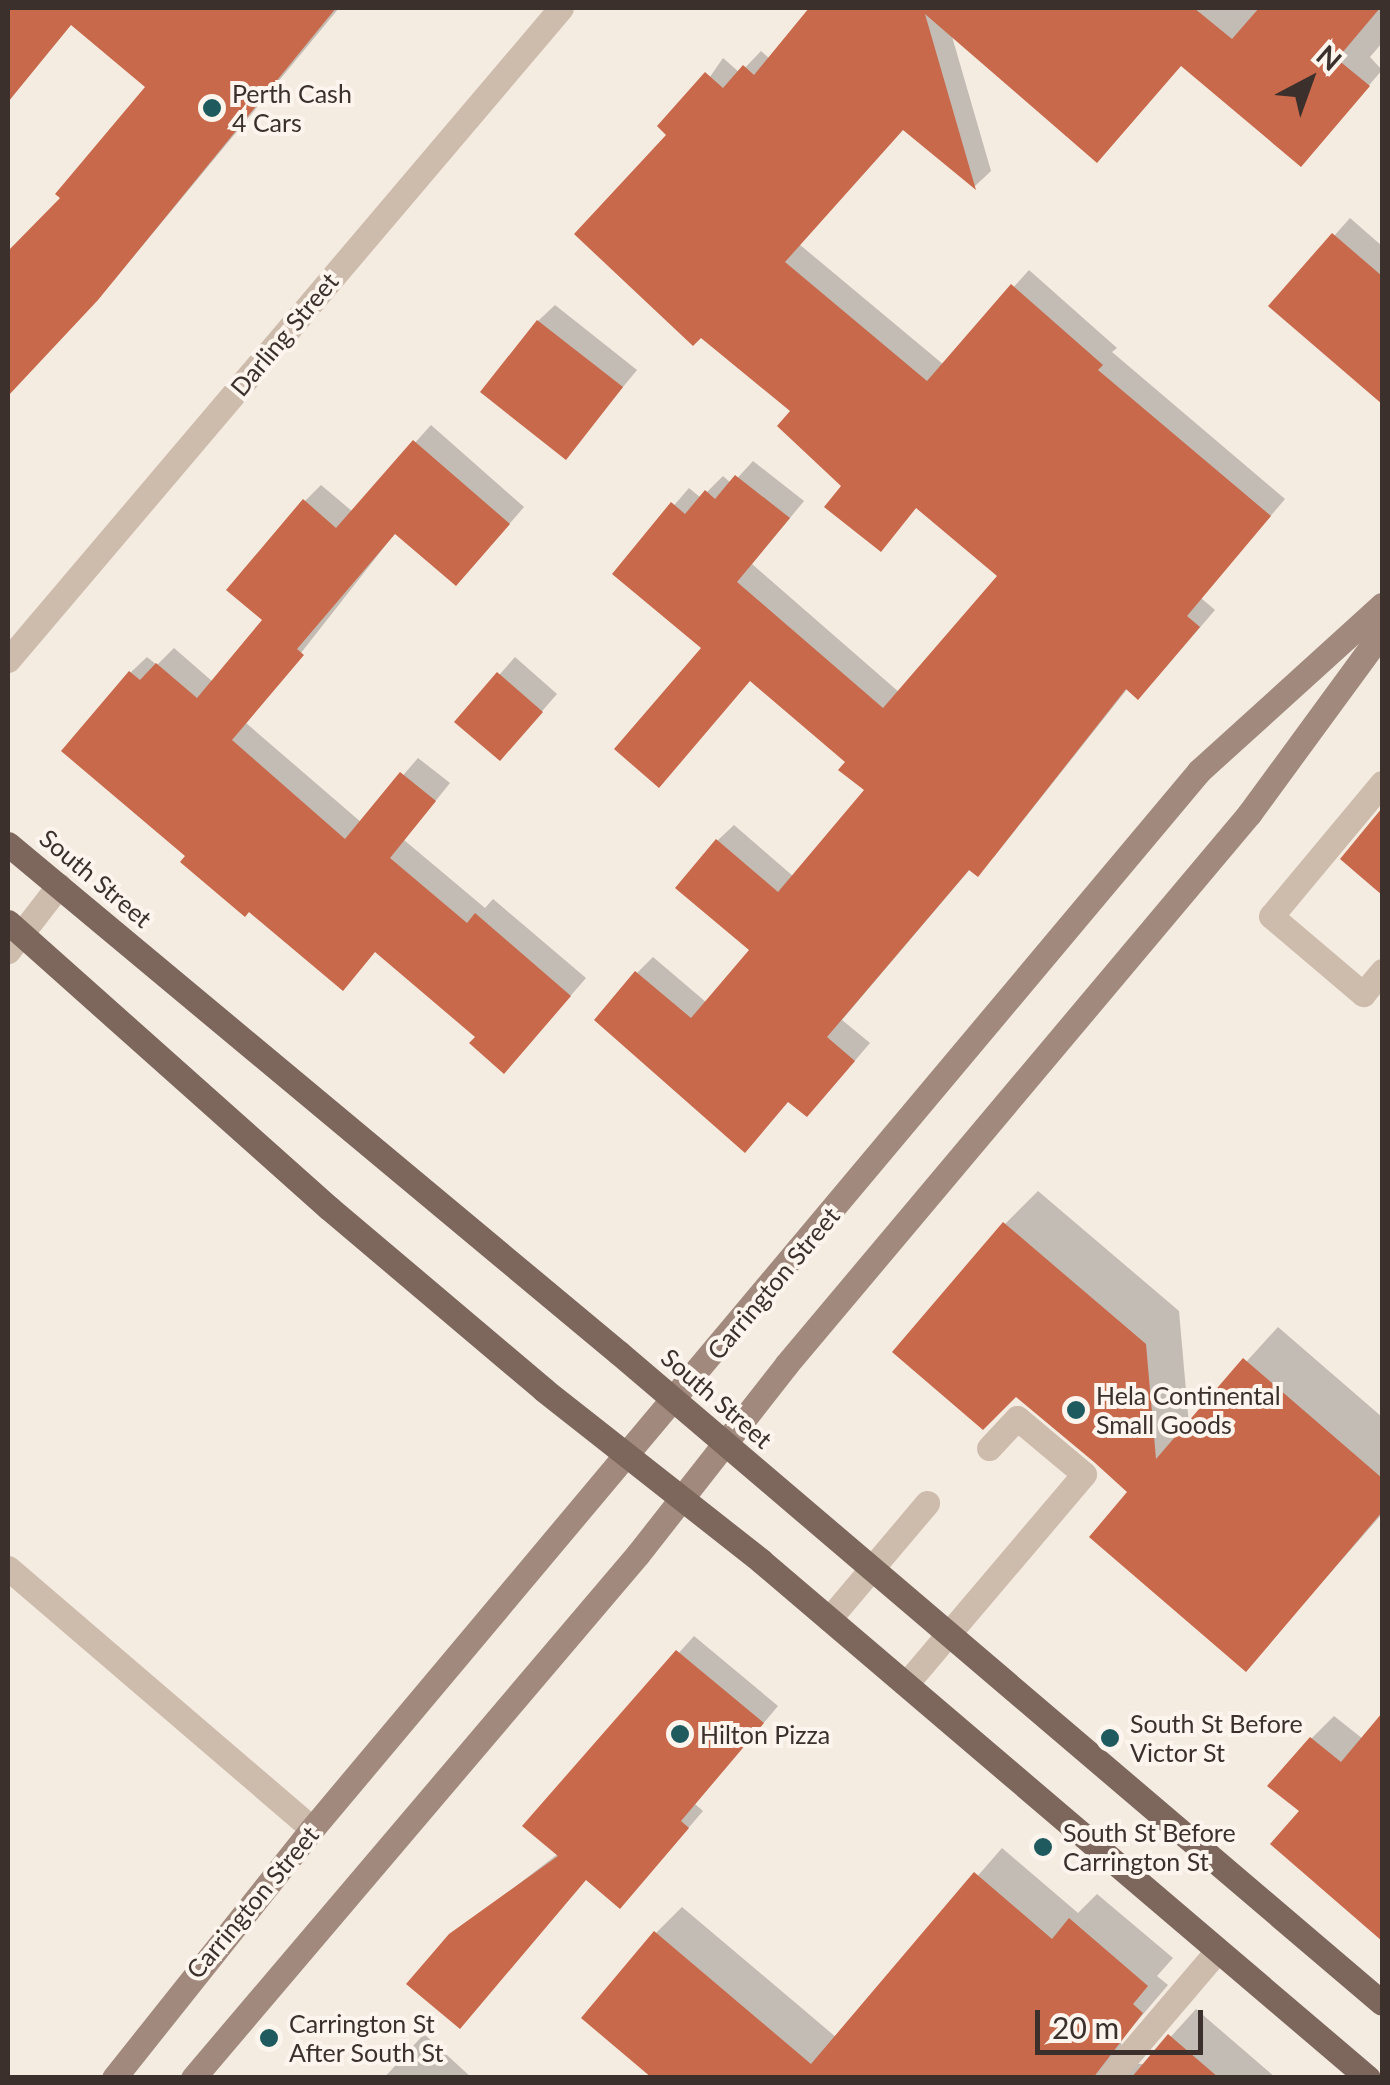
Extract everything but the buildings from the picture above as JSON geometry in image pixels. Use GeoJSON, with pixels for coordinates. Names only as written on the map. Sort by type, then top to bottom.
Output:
{"type":"FeatureCollection","features":[{"type":"Feature","properties":{"kind":"main road","name":"Carrington Street"},"geometry":{"type":"LineString","coordinates":[[114,2078],[132,2046],[312,1829],[629,1458],[1199,771],[1382,605]]}},
{"type":"Feature","properties":{"kind":"main road"},"geometry":{"type":"LineString","coordinates":[[193,2078],[682,1501],[1249,814],[1382,632]]}},
{"type":"Feature","properties":{"kind":"main road","name":"South Street"},"geometry":{"type":"LineString","coordinates":[[8,844],[726,1444],[1382,2003]]}},
{"type":"Feature","properties":{"kind":"main road"},"geometry":{"type":"LineString","coordinates":[[12,936],[329,1208],[629,1458],[829,1618],[1368,2078]]}},
{"type":"Feature","properties":{"kind":"street","name":"Darling Street"},"geometry":{"type":"LineString","coordinates":[[8,660],[561,8]]}},
{"type":"Feature","properties":{"kind":"street"},"geometry":{"type":"LineString","coordinates":[[1382,783],[1271,916],[1363,994],[1382,971]]}},
{"type":"Feature","properties":{"kind":"street"},"geometry":{"type":"LineString","coordinates":[[12,936],[59,885]]}},
{"type":"Feature","properties":{"kind":"street"},"geometry":{"type":"LineString","coordinates":[[906,1684],[1084,1474],[1017,1418],[989,1448]]}},
{"type":"Feature","properties":{"kind":"street"},"geometry":{"type":"LineString","coordinates":[[829,1618],[927,1503]]}},
{"type":"Feature","properties":{"kind":"street"},"geometry":{"type":"LineString","coordinates":[[8,1568],[312,1829]]}},
{"type":"Feature","properties":{"kind":"street"},"geometry":{"type":"LineString","coordinates":[[1109,2078],[1217,1951]]}},
{"type":"Feature","properties":{"kind":"place","name":"Perth Cash 4 Cars"},"geometry":{"type":"Point","coordinates":[212,108]}},
{"type":"Feature","properties":{"kind":"place","name":"Hela Continental Small Goods"},"geometry":{"type":"Point","coordinates":[1076,1410]}},
{"type":"Feature","properties":{"kind":"place","name":"Hilton Pizza"},"geometry":{"type":"Point","coordinates":[680,1734]}},
{"type":"Feature","properties":{"kind":"place","name":"South St Before Victor St"},"geometry":{"type":"Point","coordinates":[1110,1738]}},
{"type":"Feature","properties":{"kind":"place","name":"South St Before Carrington St"},"geometry":{"type":"Point","coordinates":[1043,1847]}},
{"type":"Feature","properties":{"kind":"place","name":"Carrington St After South St"},"geometry":{"type":"Point","coordinates":[269,2038]}}]}
